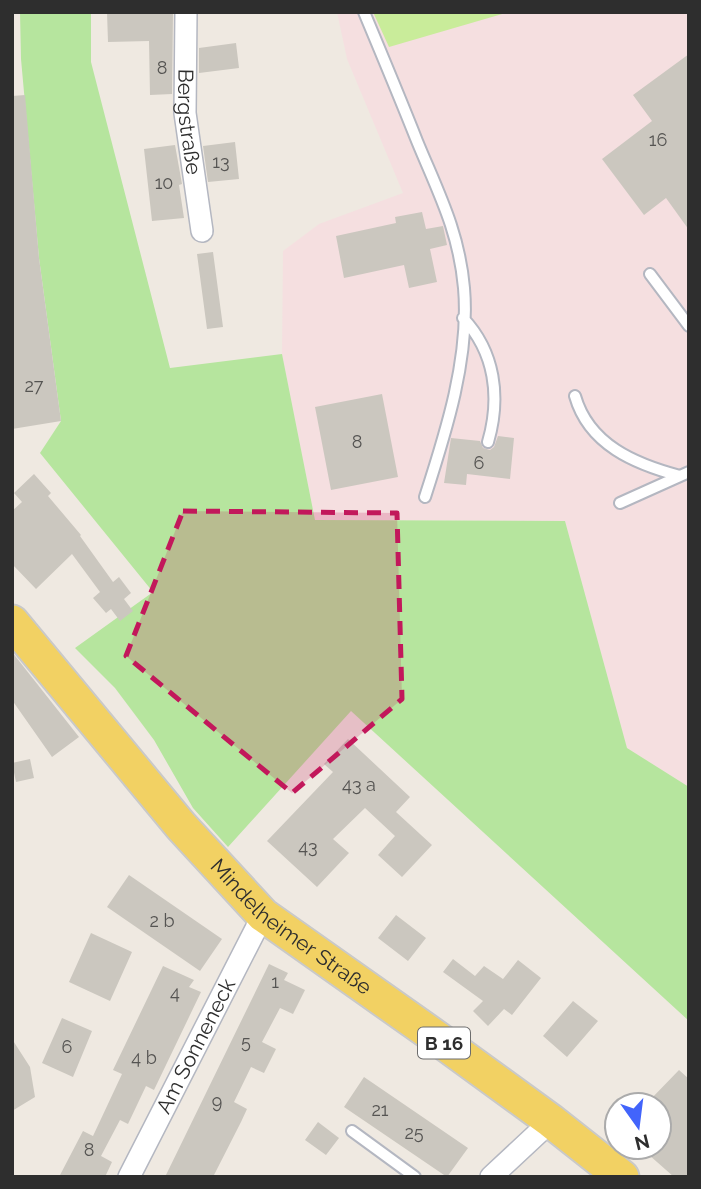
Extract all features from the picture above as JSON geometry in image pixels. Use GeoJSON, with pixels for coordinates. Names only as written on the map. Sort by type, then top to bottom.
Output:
{"type":"FeatureCollection","features":[{"type":"Feature","properties":{"kind":"main road","name":"Mindelheimer Straße"},"geometry":{"type":"LineString","coordinates":[[12,622],[181,826],[263,915],[551,1121],[622,1177]]}},
{"type":"Feature","properties":{"kind":"street","name":"Bergstraße"},"geometry":{"type":"LineString","coordinates":[[186,12],[185,113],[202,231]]}},
{"type":"Feature","properties":{"kind":"street","name":"Am Sonneneck"},"geometry":{"type":"LineString","coordinates":[[129,1177],[263,915]]}},
{"type":"Feature","properties":{"kind":"street"},"geometry":{"type":"LineString","coordinates":[[491,1177],[551,1121]]}},
{"type":"Feature","properties":{"kind":"lane"},"geometry":{"type":"LineString","coordinates":[[364,12],[450,216],[464,290],[456,382],[445,433],[425,497]]}},
{"type":"Feature","properties":{"kind":"lane"},"geometry":{"type":"LineString","coordinates":[[650,274],[689,326]]}},
{"type":"Feature","properties":{"kind":"lane"},"geometry":{"type":"LineString","coordinates":[[463,318],[474,330],[489,357],[495,389],[495,414],[488,442]]}},
{"type":"Feature","properties":{"kind":"lane"},"geometry":{"type":"LineString","coordinates":[[575,396],[580,415],[599,437],[624,456],[652,468],[684,474]]}},
{"type":"Feature","properties":{"kind":"lane"},"geometry":{"type":"LineString","coordinates":[[620,503],[684,474]]}},
{"type":"Feature","properties":{"kind":"lane"},"geometry":{"type":"LineString","coordinates":[[352,1131],[415,1177]]}},
{"type":"Feature","properties":{"kind":"highlighted area"},"geometry":{"type":"Polygon","coordinates":[[[183,511],[397,513],[402,699],[292,793],[126,656],[183,511]]]}},
{"type":"Feature","properties":{"kind":"shaded area"},"geometry":{"type":"Polygon","coordinates":[[[337,12],[689,12],[689,787],[627,748],[565,521],[315,520],[282,354],[283,251],[319,224],[403,193],[347,59],[337,12]]]}},
{"type":"Feature","properties":{"kind":"green space"},"geometry":{"type":"Polygon","coordinates":[[[20,12],[91,12],[91,62],[170,368],[282,354],[315,520],[565,521],[627,748],[689,787],[689,1021],[351,711],[228,847],[193,808],[154,740],[115,688],[75,648],[153,592],[40,453],[61,421],[39,258],[21,59],[20,12]]]}},
{"type":"Feature","properties":{"kind":"green space"},"geometry":{"type":"Polygon","coordinates":[[[373,12],[509,12],[389,47],[373,12]]]}},
{"type":"Feature","properties":{"kind":"building"},"geometry":{"type":"Polygon","coordinates":[[[107,12],[173,12],[172,94],[150,95],[149,41],[108,42],[107,12]]]}},
{"type":"Feature","properties":{"kind":"building"},"geometry":{"type":"Polygon","coordinates":[[[236,43],[239,68],[199,73],[199,48],[236,43]]]}},
{"type":"Feature","properties":{"kind":"building"},"geometry":{"type":"Polygon","coordinates":[[[689,54],[689,230],[666,198],[644,215],[602,159],[652,121],[633,95],[689,54]]]}},
{"type":"Feature","properties":{"kind":"building"},"geometry":{"type":"Polygon","coordinates":[[[25,95],[39,258],[61,421],[12,429],[12,96],[25,95]]]}},
{"type":"Feature","properties":{"kind":"building"},"geometry":{"type":"Polygon","coordinates":[[[235,142],[239,179],[208,182],[203,146],[235,142]]]}},
{"type":"Feature","properties":{"kind":"building"},"geometry":{"type":"Polygon","coordinates":[[[175,145],[182,184],[179,185],[184,218],[152,221],[144,149],[175,145]]]}},
{"type":"Feature","properties":{"kind":"building"},"geometry":{"type":"Polygon","coordinates":[[[422,212],[426,229],[443,226],[447,245],[430,249],[437,282],[409,288],[404,265],[344,278],[336,236],[396,223],[395,217],[422,212]]]}},
{"type":"Feature","properties":{"kind":"building"},"geometry":{"type":"Polygon","coordinates":[[[213,252],[223,327],[207,329],[197,254],[213,252]]]}},
{"type":"Feature","properties":{"kind":"building"},"geometry":{"type":"Polygon","coordinates":[[[382,394],[398,477],[331,490],[315,407],[382,394]]]}},
{"type":"Feature","properties":{"kind":"building"},"geometry":{"type":"Polygon","coordinates":[[[498,436],[514,438],[510,479],[467,474],[466,485],[444,483],[451,438],[480,441],[483,448],[490,450],[498,436]]]}},
{"type":"Feature","properties":{"kind":"building"},"geometry":{"type":"Polygon","coordinates":[[[34,474],[51,493],[48,496],[81,535],[113,582],[119,577],[131,593],[124,599],[133,611],[120,621],[111,609],[106,613],[93,598],[100,592],[72,554],[36,589],[12,564],[12,511],[22,502],[14,493],[34,474]]]}},
{"type":"Feature","properties":{"kind":"building"},"geometry":{"type":"Polygon","coordinates":[[[12,652],[79,737],[52,757],[12,700],[12,652]]]}},
{"type":"Feature","properties":{"kind":"building"},"geometry":{"type":"Polygon","coordinates":[[[348,739],[410,797],[396,812],[432,845],[402,877],[378,855],[395,836],[365,808],[333,839],[349,853],[317,887],[267,841],[333,772],[324,764],[348,739]]]}},
{"type":"Feature","properties":{"kind":"building"},"geometry":{"type":"Polygon","coordinates":[[[30,759],[34,778],[16,782],[12,763],[30,759]]]}},
{"type":"Feature","properties":{"kind":"building"},"geometry":{"type":"Polygon","coordinates":[[[129,875],[222,939],[200,971],[107,907],[129,875]]]}},
{"type":"Feature","properties":{"kind":"building"},"geometry":{"type":"Polygon","coordinates":[[[396,915],[426,938],[408,961],[378,938],[396,915]]]}},
{"type":"Feature","properties":{"kind":"building"},"geometry":{"type":"Polygon","coordinates":[[[91,933],[132,952],[110,1001],[69,982],[91,933]]]}},
{"type":"Feature","properties":{"kind":"building"},"geometry":{"type":"Polygon","coordinates":[[[453,959],[475,976],[484,966],[503,979],[518,960],[541,978],[512,1015],[504,1009],[488,1026],[473,1011],[483,1001],[443,972],[453,959]]]}},
{"type":"Feature","properties":{"kind":"building"},"geometry":{"type":"Polygon","coordinates":[[[269,964],[288,973],[284,980],[305,990],[293,1014],[280,1008],[262,1042],[276,1049],[264,1073],[251,1067],[234,1102],[247,1109],[241,1122],[213,1177],[165,1177],[269,964]]]}},
{"type":"Feature","properties":{"kind":"building"},"geometry":{"type":"Polygon","coordinates":[[[163,966],[194,980],[189,987],[201,992],[154,1090],[146,1086],[128,1124],[120,1120],[101,1156],[112,1162],[105,1177],[59,1177],[83,1131],[93,1136],[122,1074],[113,1070],[163,966]]]}},
{"type":"Feature","properties":{"kind":"building"},"geometry":{"type":"Polygon","coordinates":[[[573,1001],[598,1021],[567,1057],[543,1036],[573,1001]]]}},
{"type":"Feature","properties":{"kind":"building"},"geometry":{"type":"Polygon","coordinates":[[[62,1018],[92,1031],[73,1077],[42,1063],[62,1018]]]}},
{"type":"Feature","properties":{"kind":"building"},"geometry":{"type":"Polygon","coordinates":[[[12,1039],[30,1067],[35,1097],[12,1111],[12,1039]]]}},
{"type":"Feature","properties":{"kind":"building"},"geometry":{"type":"Polygon","coordinates":[[[679,1070],[689,1079],[689,1177],[674,1177],[656,1161],[673,1161],[673,1091],[659,1091],[679,1070]]]}},
{"type":"Feature","properties":{"kind":"building"},"geometry":{"type":"Polygon","coordinates":[[[364,1077],[468,1148],[447,1177],[344,1107],[364,1077]]]}},
{"type":"Feature","properties":{"kind":"building"},"geometry":{"type":"Polygon","coordinates":[[[318,1122],[339,1138],[326,1155],[305,1140],[318,1122]]]}}]}
